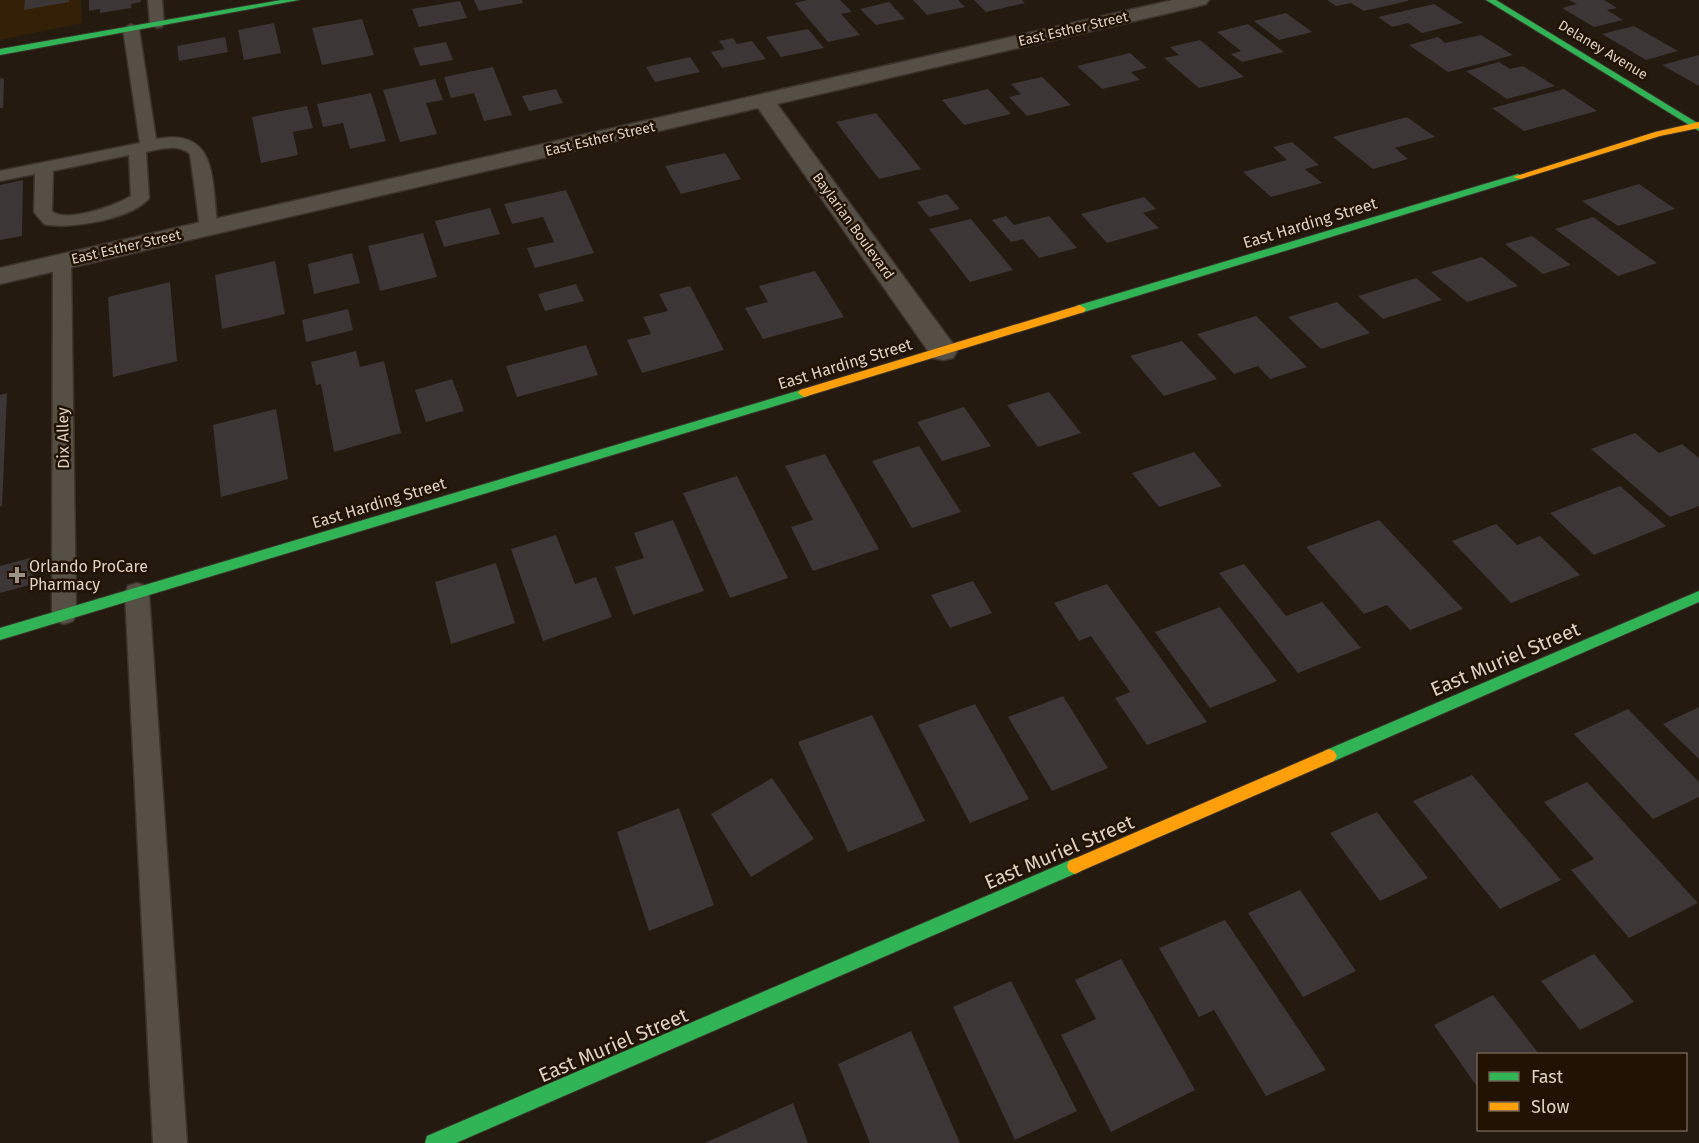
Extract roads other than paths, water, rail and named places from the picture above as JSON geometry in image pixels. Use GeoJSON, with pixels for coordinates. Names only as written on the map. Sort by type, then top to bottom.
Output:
{"type":"FeatureCollection","features":[{"type":"Feature","properties":{"kind":"street"},"geometry":{"type":"LineString","coordinates":[[0,52],[270,2],[295,0]]}},
{"type":"Feature","properties":{"kind":"street","name":"East Esther Street"},"geometry":{"type":"LineString","coordinates":[[0,276],[1199,0]]}},
{"type":"Feature","properties":{"kind":"street","name":"Delaney Avenue"},"geometry":{"type":"LineString","coordinates":[[1490,0],[1698,126]]}},
{"type":"Feature","properties":{"kind":"street","name":"Baylarian Boulevard"},"geometry":{"type":"LineString","coordinates":[[764,101],[944,351]]}},
{"type":"Feature","properties":{"kind":"street","name":"East Harding Street"},"geometry":{"type":"LineString","coordinates":[[0,634],[1658,134],[1698,126]]}},
{"type":"Feature","properties":{"kind":"street","name":"East Muriel Street"},"geometry":{"type":"LineString","coordinates":[[434,1143],[1699,596]]}},
{"type":"Feature","properties":{"kind":"lane"},"geometry":{"type":"LineString","coordinates":[[155,0],[157,24]]}},
{"type":"Feature","properties":{"kind":"lane"},"geometry":{"type":"LineString","coordinates":[[44,168],[43,212],[50,220],[65,221],[129,207],[140,198],[143,148],[130,28]]}},
{"type":"Feature","properties":{"kind":"lane"},"geometry":{"type":"LineString","coordinates":[[0,176],[169,142],[190,145],[198,153],[209,228]]}},
{"type":"Feature","properties":{"kind":"lane","name":"Dix Alley"},"geometry":{"type":"LineString","coordinates":[[62,262],[64,614]]}},
{"type":"Feature","properties":{"kind":"lane"},"geometry":{"type":"LineString","coordinates":[[137,593],[170,1143]]}},
{"type":"Feature","properties":{"kind":"place","name":"Orlando ProCare Pharmacy"},"geometry":{"type":"Point","coordinates":[17,575]}}]}
